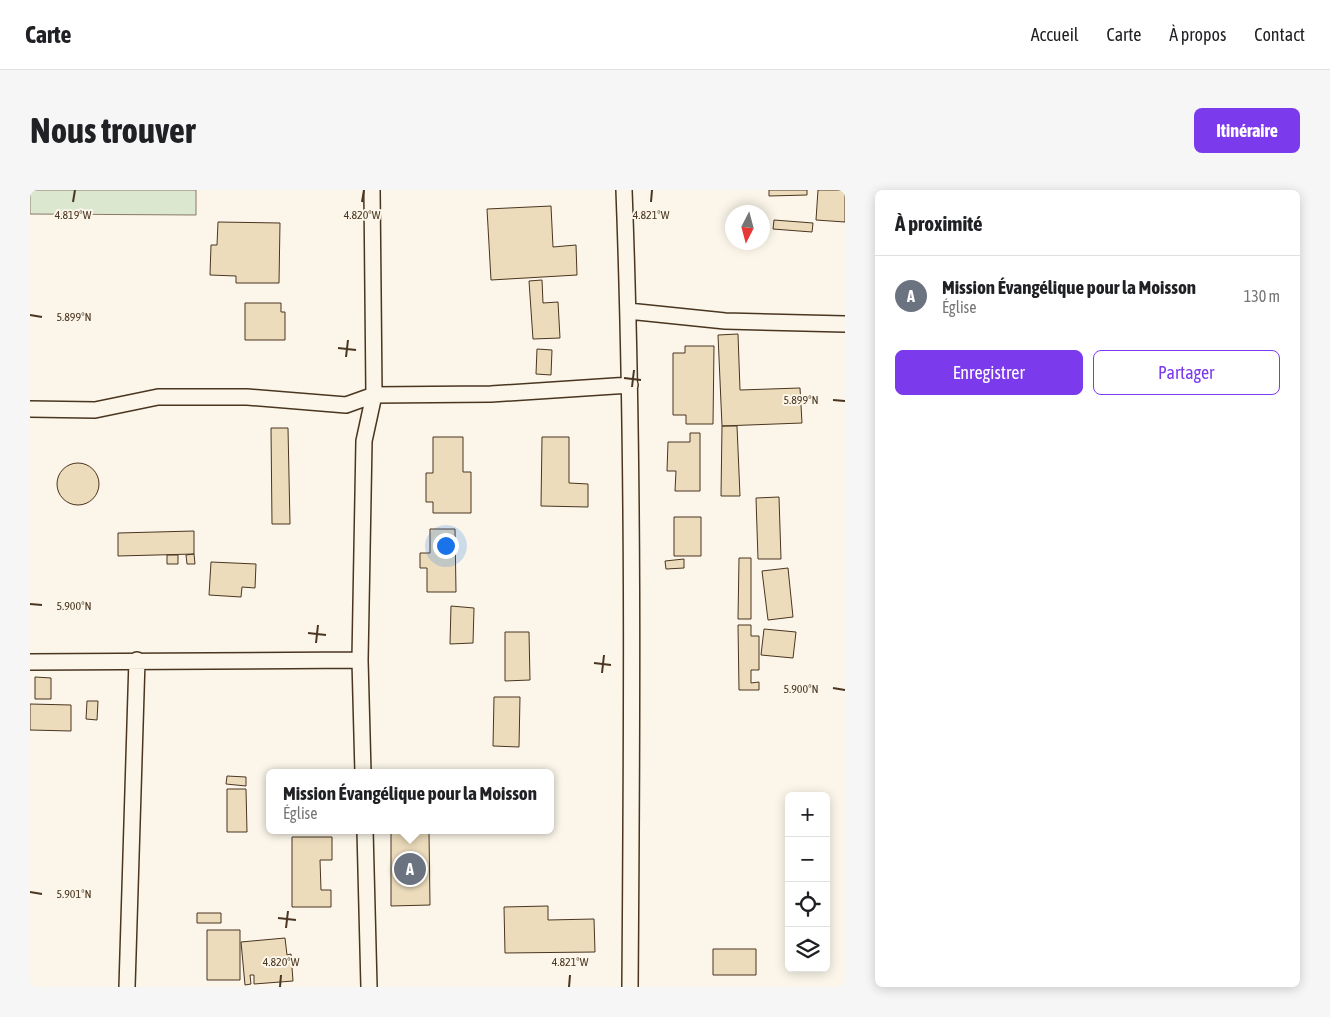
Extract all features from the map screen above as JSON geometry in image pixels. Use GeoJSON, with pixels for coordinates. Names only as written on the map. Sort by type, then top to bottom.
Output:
{"type":"FeatureCollection","features":[{"type":"Feature","properties":{"kind":"street"},"geometry":{"type":"LineString","coordinates":[[363,769],[360,660],[364,440],[374,395],[372,190]]}},
{"type":"Feature","properties":{"kind":"street"},"geometry":{"type":"LineString","coordinates":[[624,190],[630,385],[632,642],[630,987]]}},
{"type":"Feature","properties":{"kind":"street"},"geometry":{"type":"LineString","coordinates":[[628,311],[725,321],[845,324]]}},
{"type":"Feature","properties":{"kind":"street"},"geometry":{"type":"LineString","coordinates":[[30,409],[95,410],[158,397],[247,397],[346,405],[374,395],[491,394],[630,385]]}},
{"type":"Feature","properties":{"kind":"street"},"geometry":{"type":"LineString","coordinates":[[127,987],[137,660]]}},
{"type":"Feature","properties":{"kind":"street"},"geometry":{"type":"LineString","coordinates":[[30,662],[360,660]]}},
{"type":"Feature","properties":{"kind":"street"},"geometry":{"type":"LineString","coordinates":[[365,834],[369,987]]}},
{"type":"Feature","properties":{"kind":"green space"},"geometry":{"type":"Polygon","coordinates":[[[30,190],[196,190],[196,215],[30,214],[30,190]]]}},
{"type":"Feature","properties":{"kind":"building"},"geometry":{"type":"Polygon","coordinates":[[[769,190],[807,190],[807,195],[769,196],[769,190]]]}},
{"type":"Feature","properties":{"kind":"building"},"geometry":{"type":"Polygon","coordinates":[[[818,190],[845,190],[845,222],[816,220],[818,190]]]}},
{"type":"Feature","properties":{"kind":"building"},"geometry":{"type":"Polygon","coordinates":[[[551,206],[553,247],[576,245],[577,275],[491,280],[487,209],[551,206]]]}},
{"type":"Feature","properties":{"kind":"building"},"geometry":{"type":"Polygon","coordinates":[[[774,220],[813,223],[812,232],[773,229],[774,220]]]}},
{"type":"Feature","properties":{"kind":"building"},"geometry":{"type":"Polygon","coordinates":[[[218,222],[280,223],[279,283],[236,283],[236,276],[210,275],[211,245],[217,245],[218,222]]]}},
{"type":"Feature","properties":{"kind":"building"},"geometry":{"type":"Polygon","coordinates":[[[542,280],[543,303],[558,302],[560,338],[533,339],[529,281],[542,280]]]}},
{"type":"Feature","properties":{"kind":"building"},"geometry":{"type":"Polygon","coordinates":[[[245,303],[281,303],[281,312],[285,312],[285,340],[245,340],[245,303]]]}},
{"type":"Feature","properties":{"kind":"building"},"geometry":{"type":"Polygon","coordinates":[[[738,334],[740,390],[800,388],[802,423],[722,426],[718,335],[738,334]]]}},
{"type":"Feature","properties":{"kind":"building"},"geometry":{"type":"Polygon","coordinates":[[[685,346],[714,346],[713,424],[686,424],[686,415],[673,415],[673,353],[685,353],[685,346]]]}},
{"type":"Feature","properties":{"kind":"building"},"geometry":{"type":"Polygon","coordinates":[[[537,349],[552,350],[551,375],[536,374],[537,349]]]}},
{"type":"Feature","properties":{"kind":"building"},"geometry":{"type":"Polygon","coordinates":[[[722,426],[737,426],[740,496],[721,496],[722,426]]]}},
{"type":"Feature","properties":{"kind":"building"},"geometry":{"type":"Polygon","coordinates":[[[271,428],[288,428],[290,524],[272,524],[271,428]]]}},
{"type":"Feature","properties":{"kind":"building"},"geometry":{"type":"Polygon","coordinates":[[[690,433],[700,433],[700,491],[675,491],[676,471],[667,471],[668,442],[690,442],[690,433]]]}},
{"type":"Feature","properties":{"kind":"building"},"geometry":{"type":"Polygon","coordinates":[[[433,437],[463,437],[463,472],[471,472],[471,513],[433,513],[433,502],[426,502],[426,473],[433,473],[433,437]]]}},
{"type":"Feature","properties":{"kind":"building"},"geometry":{"type":"Polygon","coordinates":[[[542,437],[569,437],[569,483],[588,484],[588,507],[541,506],[542,437]]]}},
{"type":"Feature","properties":{"kind":"building"},"geometry":{"type":"Polygon","coordinates":[[[82,463],[90,466],[96,472],[99,484],[96,496],[90,502],[74,505],[66,502],[60,496],[57,480],[60,472],[66,466],[82,463]]]}},
{"type":"Feature","properties":{"kind":"building"},"geometry":{"type":"Polygon","coordinates":[[[779,497],[781,559],[758,559],[756,498],[779,497]]]}},
{"type":"Feature","properties":{"kind":"building"},"geometry":{"type":"Polygon","coordinates":[[[674,517],[701,517],[701,556],[674,556],[674,517]]]}},
{"type":"Feature","properties":{"kind":"building"},"geometry":{"type":"Polygon","coordinates":[[[430,529],[455,529],[456,592],[427,592],[427,568],[420,568],[420,553],[430,553],[430,529]]]}},
{"type":"Feature","properties":{"kind":"building"},"geometry":{"type":"Polygon","coordinates":[[[194,531],[194,554],[118,556],[118,533],[194,531]]]}},
{"type":"Feature","properties":{"kind":"building"},"geometry":{"type":"Polygon","coordinates":[[[194,554],[195,564],[187,564],[186,555],[194,554]]]}},
{"type":"Feature","properties":{"kind":"building"},"geometry":{"type":"Polygon","coordinates":[[[167,555],[178,555],[178,564],[167,564],[167,555]]]}},
{"type":"Feature","properties":{"kind":"building"},"geometry":{"type":"Polygon","coordinates":[[[739,558],[751,558],[751,619],[738,619],[739,558]]]}},
{"type":"Feature","properties":{"kind":"building"},"geometry":{"type":"Polygon","coordinates":[[[684,559],[684,568],[666,569],[665,561],[684,559]]]}},
{"type":"Feature","properties":{"kind":"building"},"geometry":{"type":"Polygon","coordinates":[[[211,562],[256,564],[255,588],[242,587],[241,597],[209,595],[211,562]]]}},
{"type":"Feature","properties":{"kind":"building"},"geometry":{"type":"Polygon","coordinates":[[[788,568],[793,617],[768,620],[762,571],[788,568]]]}},
{"type":"Feature","properties":{"kind":"building"},"geometry":{"type":"Polygon","coordinates":[[[451,606],[474,608],[473,643],[450,644],[451,606]]]}},
{"type":"Feature","properties":{"kind":"building"},"geometry":{"type":"Polygon","coordinates":[[[738,625],[751,625],[751,636],[759,636],[759,670],[751,670],[751,683],[759,682],[759,690],[739,690],[738,625]]]}},
{"type":"Feature","properties":{"kind":"building"},"geometry":{"type":"Polygon","coordinates":[[[764,629],[796,632],[793,658],[761,655],[764,629]]]}},
{"type":"Feature","properties":{"kind":"building"},"geometry":{"type":"Polygon","coordinates":[[[505,632],[529,632],[530,680],[505,681],[505,632]]]}},
{"type":"Feature","properties":{"kind":"building"},"geometry":{"type":"Polygon","coordinates":[[[35,677],[51,678],[51,699],[35,699],[35,677]]]}},
{"type":"Feature","properties":{"kind":"building"},"geometry":{"type":"Polygon","coordinates":[[[494,697],[520,697],[519,747],[493,746],[494,697]]]}},
{"type":"Feature","properties":{"kind":"building"},"geometry":{"type":"Polygon","coordinates":[[[87,701],[98,701],[97,720],[86,719],[87,701]]]}},
{"type":"Feature","properties":{"kind":"building"},"geometry":{"type":"Polygon","coordinates":[[[30,704],[71,705],[71,731],[30,730],[30,704]]]}},
{"type":"Feature","properties":{"kind":"building"},"geometry":{"type":"Polygon","coordinates":[[[227,776],[246,777],[246,786],[226,784],[227,776]]]}},
{"type":"Feature","properties":{"kind":"building"},"geometry":{"type":"Polygon","coordinates":[[[227,789],[246,789],[247,832],[227,832],[227,789]]]}},
{"type":"Feature","properties":{"kind":"building"},"geometry":{"type":"Polygon","coordinates":[[[391,834],[429,834],[430,905],[391,906],[391,834]]]}},
{"type":"Feature","properties":{"kind":"building"},"geometry":{"type":"Polygon","coordinates":[[[292,837],[332,837],[332,860],[320,860],[321,890],[331,890],[331,907],[292,907],[292,837]]]}},
{"type":"Feature","properties":{"kind":"building"},"geometry":{"type":"Polygon","coordinates":[[[548,906],[548,920],[594,919],[595,952],[505,953],[504,907],[548,906]]]}},
{"type":"Feature","properties":{"kind":"building"},"geometry":{"type":"Polygon","coordinates":[[[197,913],[221,913],[221,923],[197,923],[197,913]]]}},
{"type":"Feature","properties":{"kind":"building"},"geometry":{"type":"Polygon","coordinates":[[[207,930],[240,930],[240,980],[207,980],[207,930]]]}},
{"type":"Feature","properties":{"kind":"building"},"geometry":{"type":"Polygon","coordinates":[[[285,938],[287,955],[291,954],[293,981],[254,984],[254,975],[250,975],[251,984],[245,985],[241,942],[285,938]]]}},
{"type":"Feature","properties":{"kind":"building"},"geometry":{"type":"Polygon","coordinates":[[[713,949],[756,949],[756,975],[713,975],[713,949]]]}},
{"type":"Feature","properties":{"kind":"place","name":"Mission Évangélique pour la Moisson"},"geometry":{"type":"Point","coordinates":[410,869]}}]}
